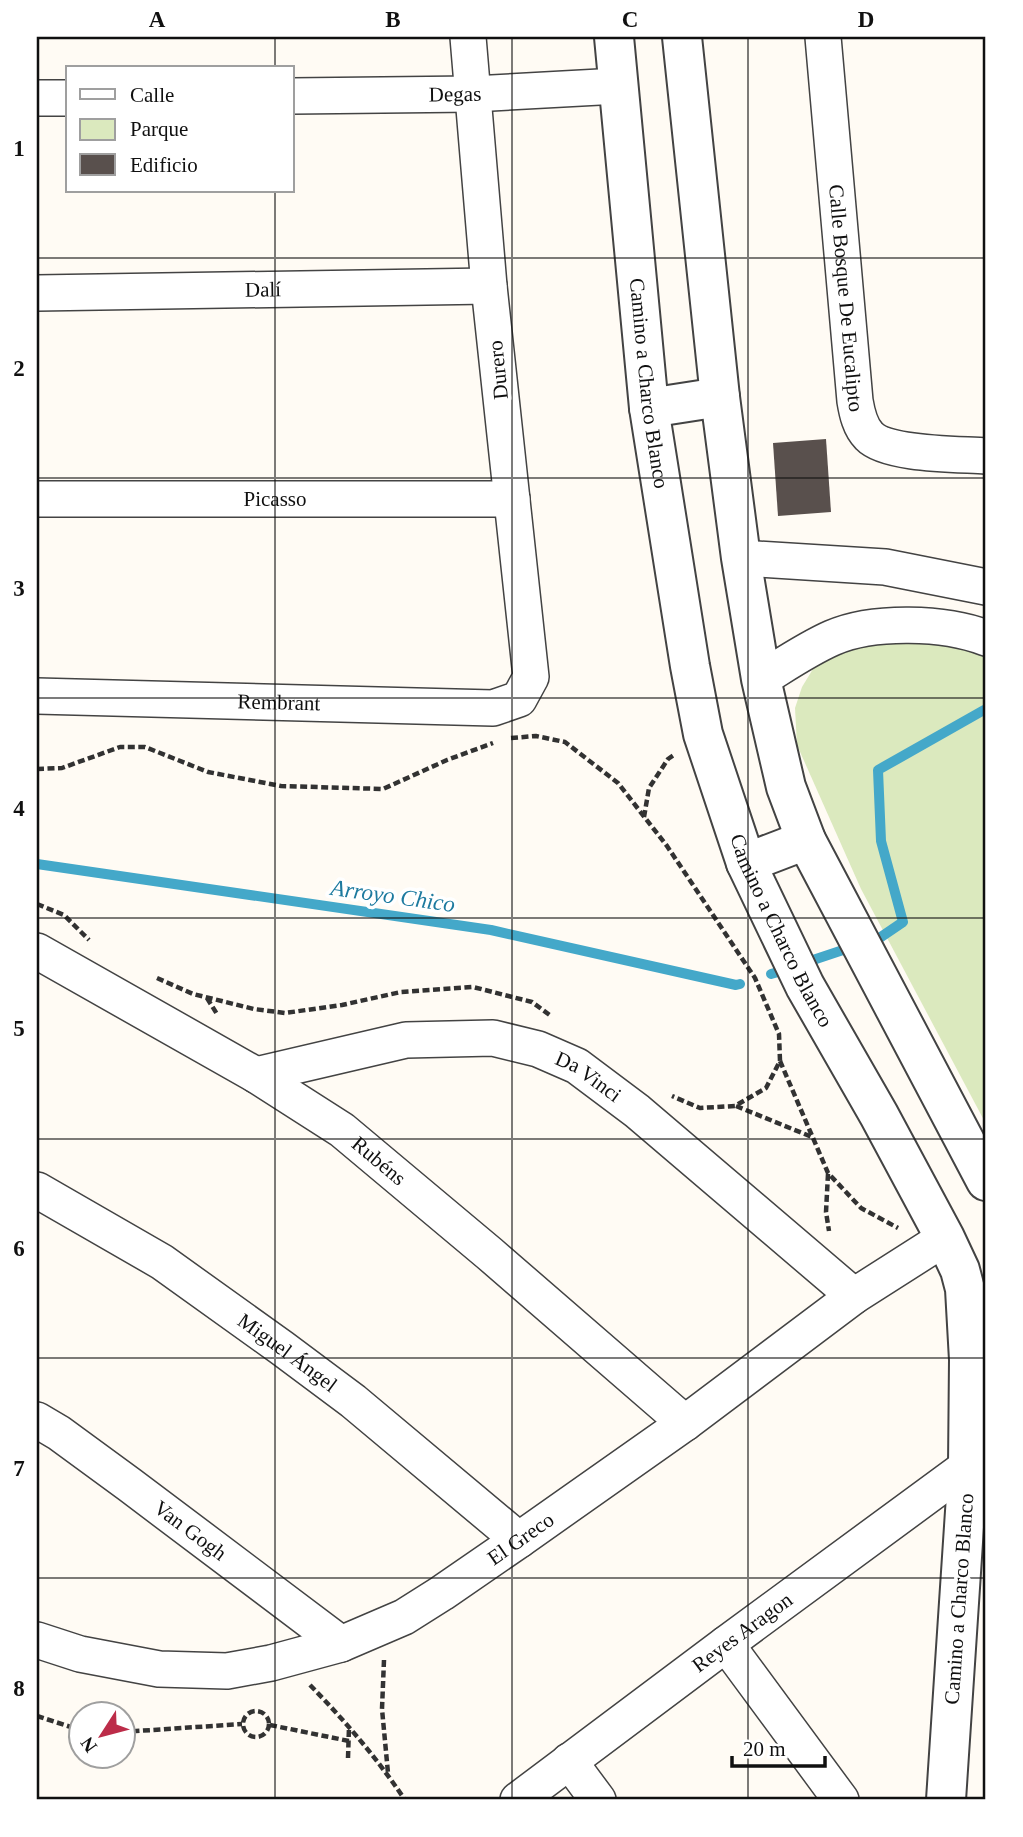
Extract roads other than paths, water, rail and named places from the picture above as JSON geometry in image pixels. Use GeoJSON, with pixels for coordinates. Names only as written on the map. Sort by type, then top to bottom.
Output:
{"type":"FeatureCollection","features":[{"type":"Feature","properties":{"kind":"street","name":"Durero"},"geometry":{"type":"LineString","coordinates":[[468,37],[489,286],[531,677],[519,699]]}},
{"type":"Feature","properties":{"kind":"street","name":"Camino a Charco Blanco"},"geometry":{"type":"LineString","coordinates":[[614,37],[649,408],[703,734],[746,863],[806,986],[945,1238],[960,1270],[965,1289],[969,1360],[968,1466],[946,1800]]}},
{"type":"Feature","properties":{"kind":"street"},"geometry":{"type":"LineString","coordinates":[[682,37],[720,397],[741,558],[761,679],[786,787],[806,841],[986,1181]]}},
{"type":"Feature","properties":{"kind":"street","name":"Calle Bosque De Eucalipto"},"geometry":{"type":"LineString","coordinates":[[823,37],[858,418],[868,435],[881,444],[905,450],[986,456]]}},
{"type":"Feature","properties":{"kind":"street","name":"Degas"},"geometry":{"type":"LineString","coordinates":[[294,96],[472,94],[618,86]]}},
{"type":"Feature","properties":{"kind":"street"},"geometry":{"type":"LineString","coordinates":[[37,98],[66,98]]}},
{"type":"Feature","properties":{"kind":"street","name":"Dalí"},"geometry":{"type":"LineString","coordinates":[[37,293],[489,286]]}},
{"type":"Feature","properties":{"kind":"street"},"geometry":{"type":"LineString","coordinates":[[649,408],[720,397]]}},
{"type":"Feature","properties":{"kind":"street","name":"Picasso"},"geometry":{"type":"LineString","coordinates":[[37,499],[512,499]]}},
{"type":"Feature","properties":{"kind":"street"},"geometry":{"type":"LineString","coordinates":[[741,558],[885,566],[986,587]]}},
{"type":"Feature","properties":{"kind":"street"},"geometry":{"type":"LineString","coordinates":[[761,679],[833,637],[862,629],[909,625],[968,631],[986,638]]}},
{"type":"Feature","properties":{"kind":"street","name":"Rembrant"},"geometry":{"type":"LineString","coordinates":[[37,696],[493,708],[519,699]]}},
{"type":"Feature","properties":{"kind":"street"},"geometry":{"type":"LineString","coordinates":[[746,863],[806,841]]}},
{"type":"Feature","properties":{"kind":"street","name":"Rubéns"},"geometry":{"type":"LineString","coordinates":[[37,951],[256,1075],[342,1130],[685,1423]]}},
{"type":"Feature","properties":{"kind":"street","name":"Da Vinci"},"geometry":{"type":"LineString","coordinates":[[256,1075],[406,1040],[492,1038],[538,1049],[577,1066],[637,1111],[854,1296]]}},
{"type":"Feature","properties":{"kind":"street","name":"Miguel Ángel"},"geometry":{"type":"LineString","coordinates":[[37,1190],[162,1262],[282,1348],[353,1401],[519,1540]]}},
{"type":"Feature","properties":{"kind":"street","name":"El Greco"},"geometry":{"type":"LineString","coordinates":[[37,1640],[80,1654],[159,1669],[227,1671],[341,1644],[404,1617],[685,1423],[854,1296],[945,1238]]}},
{"type":"Feature","properties":{"kind":"street","name":"Van Gogh"},"geometry":{"type":"LineString","coordinates":[[37,1420],[130,1485],[341,1644]]}},
{"type":"Feature","properties":{"kind":"street","name":"Reyes Aragon"},"geometry":{"type":"LineString","coordinates":[[518,1800],[968,1466]]}},
{"type":"Feature","properties":{"kind":"street"},"geometry":{"type":"LineString","coordinates":[[726,1644],[841,1800]]}},
{"type":"Feature","properties":{"kind":"street"},"geometry":{"type":"LineString","coordinates":[[569,1761],[598,1800]]}},
{"type":"Feature","properties":{"kind":"waterway","name":"Arroyo Chico"},"geometry":{"type":"LineString","coordinates":[[878,939],[903,922],[881,841],[878,770],[986,711]]}},
{"type":"Feature","properties":{"kind":"waterway","name":"Arroyo Chico"},"geometry":{"type":"LineString","coordinates":[[37,864],[491,930],[740,984]]}},
{"type":"Feature","properties":{"kind":"waterway"},"geometry":{"type":"LineString","coordinates":[[813,960],[843,950]]}},
{"type":"Feature","properties":{"kind":"waterway"},"geometry":{"type":"LineString","coordinates":[[771,974],[778,972]]}}]}
